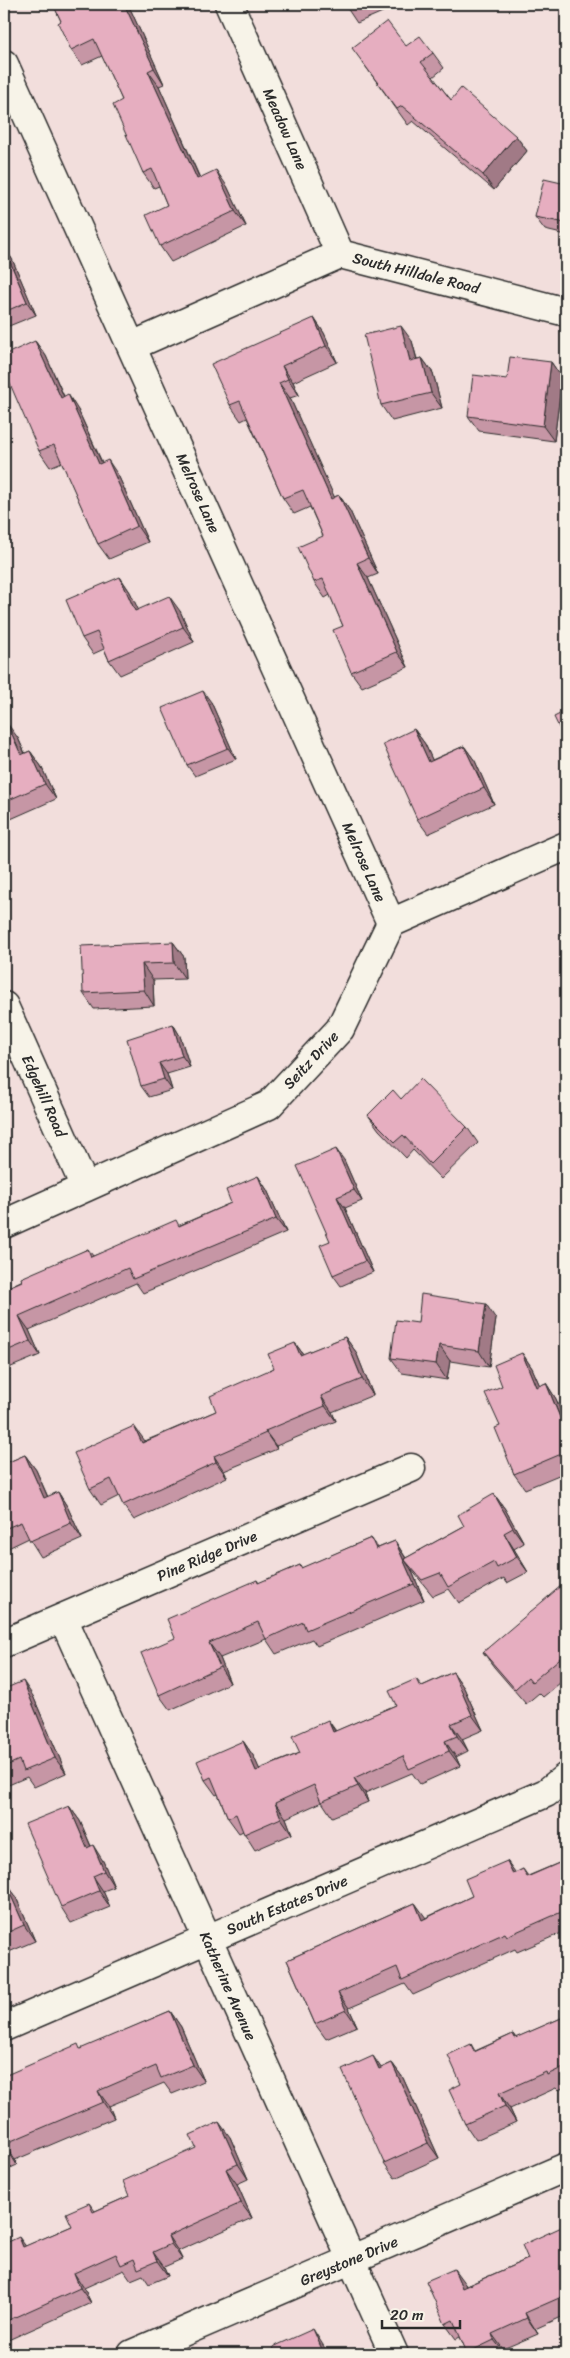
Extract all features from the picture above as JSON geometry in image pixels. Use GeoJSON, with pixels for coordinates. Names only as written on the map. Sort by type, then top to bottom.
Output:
{"type":"FeatureCollection","features":[{"type":"Feature","properties":{"kind":"street","name":"Meadow Lane"},"geometry":{"type":"LineString","coordinates":[[230,4],[340,254]]}},
{"type":"Feature","properties":{"kind":"street","name":"Melrose Lane"},"geometry":{"type":"LineString","coordinates":[[4,64],[391,923]]}},
{"type":"Feature","properties":{"kind":"street","name":"South Hilldale Road"},"geometry":{"type":"LineString","coordinates":[[132,346],[340,254],[566,312]]}},
{"type":"Feature","properties":{"kind":"street"},"geometry":{"type":"LineString","coordinates":[[391,923],[566,846]]}},
{"type":"Feature","properties":{"kind":"street","name":"Seitz Drive"},"geometry":{"type":"LineString","coordinates":[[4,1224],[269,1105],[340,1029],[391,923]]}},
{"type":"Feature","properties":{"kind":"street","name":"Edgehill Road"},"geometry":{"type":"LineString","coordinates":[[4,1006],[85,1187]]}},
{"type":"Feature","properties":{"kind":"street","name":"Pine Ridge Drive"},"geometry":{"type":"LineString","coordinates":[[4,1644],[411,1468]]}},
{"type":"Feature","properties":{"kind":"street","name":"Katherine Avenue"},"geometry":{"type":"LineString","coordinates":[[63,1618],[394,2354]]}},
{"type":"Feature","properties":{"kind":"street","name":"South Estates Drive"},"geometry":{"type":"LineString","coordinates":[[4,2027],[546,1793],[566,1776]]}},
{"type":"Feature","properties":{"kind":"street","name":"Greystone Drive"},"geometry":{"type":"LineString","coordinates":[[132,2354],[566,2168]]}},
{"type":"Feature","properties":{"kind":"building"},"geometry":{"type":"Polygon","coordinates":[[[53,4],[124,4],[154,68],[148,71],[197,179],[216,170],[235,211],[160,246],[146,215],[167,205],[152,169],[143,173],[113,105],[122,100],[94,39],[71,50],[58,23],[61,21],[53,4]]]}},
{"type":"Feature","properties":{"kind":"building"},"geometry":{"type":"Polygon","coordinates":[[[345,4],[356,4],[347,8],[345,4]]]}},
{"type":"Feature","properties":{"kind":"building"},"geometry":{"type":"Polygon","coordinates":[[[387,21],[406,46],[420,36],[433,53],[421,62],[451,100],[461,88],[516,136],[483,175],[402,106],[397,109],[352,48],[387,21]]]}},
{"type":"Feature","properties":{"kind":"building"},"geometry":{"type":"Polygon","coordinates":[[[544,179],[566,184],[566,223],[535,217],[544,179]]]}},
{"type":"Feature","properties":{"kind":"building"},"geometry":{"type":"Polygon","coordinates":[[[4,248],[27,302],[4,312],[4,248]]]}},
{"type":"Feature","properties":{"kind":"building"},"geometry":{"type":"Polygon","coordinates":[[[314,318],[326,346],[282,366],[288,379],[279,383],[331,499],[339,495],[368,558],[357,563],[397,652],[351,672],[333,630],[343,626],[323,579],[314,582],[298,547],[323,536],[303,490],[283,498],[240,401],[230,405],[211,364],[314,318]]]}},
{"type":"Feature","properties":{"kind":"building"},"geometry":{"type":"Polygon","coordinates":[[[401,326],[410,361],[422,358],[431,393],[381,405],[364,335],[401,326]]]}},
{"type":"Feature","properties":{"kind":"building"},"geometry":{"type":"Polygon","coordinates":[[[35,341],[61,398],[68,394],[99,464],[108,460],[137,526],[98,544],[54,445],[39,451],[4,370],[4,355],[35,341]]]}},
{"type":"Feature","properties":{"kind":"building"},"geometry":{"type":"Polygon","coordinates":[[[510,357],[551,362],[543,426],[468,416],[473,375],[507,379],[510,357]]]}},
{"type":"Feature","properties":{"kind":"building"},"geometry":{"type":"Polygon","coordinates":[[[120,577],[135,611],[169,596],[183,627],[109,660],[97,632],[82,638],[66,600],[120,577]]]}},
{"type":"Feature","properties":{"kind":"building"},"geometry":{"type":"Polygon","coordinates":[[[203,691],[228,748],[187,765],[162,708],[203,691]]]}},
{"type":"Feature","properties":{"kind":"building"},"geometry":{"type":"Polygon","coordinates":[[[566,711],[566,742],[554,717],[566,711]]]}},
{"type":"Feature","properties":{"kind":"building"},"geometry":{"type":"Polygon","coordinates":[[[7,723],[21,755],[30,751],[45,784],[4,802],[4,724],[7,723]]]}},
{"type":"Feature","properties":{"kind":"building"},"geometry":{"type":"Polygon","coordinates":[[[414,729],[429,762],[464,746],[484,788],[417,819],[383,744],[414,729]]]}},
{"type":"Feature","properties":{"kind":"building"},"geometry":{"type":"Polygon","coordinates":[[[173,942],[174,963],[142,964],[144,990],[83,993],[81,946],[173,942]]]}},
{"type":"Feature","properties":{"kind":"building"},"geometry":{"type":"Polygon","coordinates":[[[173,1024],[182,1056],[159,1063],[164,1079],[141,1086],[127,1039],[173,1024]]]}},
{"type":"Feature","properties":{"kind":"building"},"geometry":{"type":"Polygon","coordinates":[[[420,1079],[467,1127],[430,1164],[403,1135],[395,1142],[368,1115],[393,1090],[401,1099],[420,1079]]]}},
{"type":"Feature","properties":{"kind":"building"},"geometry":{"type":"Polygon","coordinates":[[[336,1149],[354,1190],[337,1197],[365,1261],[333,1275],[320,1245],[330,1241],[297,1166],[336,1149]]]}},
{"type":"Feature","properties":{"kind":"building"},"geometry":{"type":"Polygon","coordinates":[[[258,1176],[276,1219],[133,1279],[128,1268],[19,1316],[30,1341],[4,1352],[4,1289],[22,1281],[21,1278],[88,1249],[91,1257],[176,1220],[179,1226],[231,1203],[226,1190],[258,1176]]]}},
{"type":"Feature","properties":{"kind":"building"},"geometry":{"type":"Polygon","coordinates":[[[421,1294],[486,1304],[479,1351],[439,1345],[436,1364],[391,1358],[396,1320],[418,1323],[421,1294]]]}},
{"type":"Feature","properties":{"kind":"building"},"geometry":{"type":"Polygon","coordinates":[[[345,1337],[362,1379],[321,1396],[325,1406],[265,1431],[266,1433],[214,1456],[216,1462],[123,1505],[111,1479],[90,1489],[74,1453],[134,1426],[142,1443],[216,1411],[210,1396],[274,1368],[268,1354],[295,1343],[300,1355],[345,1337]]]}},
{"type":"Feature","properties":{"kind":"building"},"geometry":{"type":"Polygon","coordinates":[[[522,1353],[536,1387],[546,1383],[566,1429],[566,1452],[514,1474],[495,1428],[500,1426],[485,1393],[502,1386],[494,1365],[522,1353]]]}},
{"type":"Feature","properties":{"kind":"building"},"geometry":{"type":"Polygon","coordinates":[[[25,1455],[44,1498],[58,1492],[71,1523],[30,1541],[21,1522],[4,1529],[4,1464],[25,1455]]]}},
{"type":"Feature","properties":{"kind":"building"},"geometry":{"type":"Polygon","coordinates":[[[494,1494],[513,1528],[504,1533],[517,1557],[497,1568],[494,1562],[448,1587],[440,1573],[422,1580],[404,1559],[464,1526],[458,1515],[494,1494]]]}},
{"type":"Feature","properties":{"kind":"building"},"geometry":{"type":"Polygon","coordinates":[[[371,1538],[376,1549],[395,1541],[414,1584],[306,1630],[303,1622],[266,1639],[258,1622],[209,1643],[220,1667],[159,1695],[141,1653],[175,1638],[167,1619],[257,1580],[258,1583],[300,1565],[301,1568],[371,1538]]]}},
{"type":"Feature","properties":{"kind":"building"},"geometry":{"type":"Polygon","coordinates":[[[562,1585],[566,1589],[566,1653],[532,1682],[528,1677],[515,1689],[483,1652],[562,1585]]]}},
{"type":"Feature","properties":{"kind":"building"},"geometry":{"type":"Polygon","coordinates":[[[453,1672],[472,1715],[451,1724],[457,1736],[445,1741],[449,1751],[409,1769],[403,1756],[354,1778],[358,1786],[321,1802],[314,1785],[275,1803],[281,1818],[244,1834],[236,1814],[228,1818],[211,1777],[205,1780],[197,1761],[243,1741],[256,1771],[300,1753],[292,1736],[328,1720],[333,1732],[396,1705],[389,1691],[416,1679],[420,1687],[453,1672]]]}},
{"type":"Feature","properties":{"kind":"building"},"geometry":{"type":"Polygon","coordinates":[[[23,1681],[55,1758],[23,1771],[19,1760],[4,1767],[4,1689],[23,1681]]]}},
{"type":"Feature","properties":{"kind":"building"},"geometry":{"type":"Polygon","coordinates":[[[69,1806],[87,1848],[93,1845],[104,1871],[93,1876],[99,1891],[61,1907],[25,1824],[69,1806]]]}},
{"type":"Feature","properties":{"kind":"building"},"geometry":{"type":"Polygon","coordinates":[[[566,1834],[566,1847],[560,1838],[566,1834]]]}},
{"type":"Feature","properties":{"kind":"building"},"geometry":{"type":"Polygon","coordinates":[[[566,1860],[566,1910],[507,1936],[505,1933],[402,1980],[397,1967],[338,1993],[346,2010],[315,2024],[287,1960],[415,1903],[422,1920],[472,1896],[465,1879],[507,1861],[513,1874],[523,1869],[527,1877],[566,1860]]]}},
{"type":"Feature","properties":{"kind":"building"},"geometry":{"type":"Polygon","coordinates":[[[4,1880],[24,1925],[4,1934],[4,1880]]]}},
{"type":"Feature","properties":{"kind":"building"},"geometry":{"type":"Polygon","coordinates":[[[170,2011],[193,2065],[161,2078],[156,2066],[98,2091],[103,2102],[4,2144],[4,2076],[78,2044],[80,2049],[170,2011]]]}},
{"type":"Feature","properties":{"kind":"building"},"geometry":{"type":"Polygon","coordinates":[[[566,2016],[566,2066],[547,2075],[546,2072],[499,2093],[505,2106],[465,2124],[449,2090],[461,2084],[448,2055],[471,2044],[474,2052],[513,2034],[515,2038],[566,2016]]]}},
{"type":"Feature","properties":{"kind":"building"},"geometry":{"type":"Polygon","coordinates":[[[373,2056],[379,2069],[392,2063],[428,2143],[384,2163],[342,2070],[373,2056]]]}},
{"type":"Feature","properties":{"kind":"building"},"geometry":{"type":"Polygon","coordinates":[[[219,2122],[238,2164],[226,2169],[241,2203],[168,2236],[171,2244],[153,2252],[157,2261],[138,2269],[134,2259],[121,2265],[116,2254],[74,2273],[80,2288],[4,2322],[4,2244],[19,2237],[23,2247],[72,2226],[66,2213],[89,2203],[93,2212],[129,2196],[123,2181],[196,2148],[190,2135],[219,2122]]]}},
{"type":"Feature","properties":{"kind":"building"},"geometry":{"type":"Polygon","coordinates":[[[566,2225],[566,2295],[525,2313],[527,2318],[492,2334],[494,2340],[467,2353],[453,2320],[445,2324],[426,2281],[454,2269],[462,2288],[528,2259],[522,2245],[566,2225]]]}},
{"type":"Feature","properties":{"kind":"building"},"geometry":{"type":"Polygon","coordinates":[[[313,2329],[324,2354],[276,2354],[273,2347],[313,2329]]]}}]}
